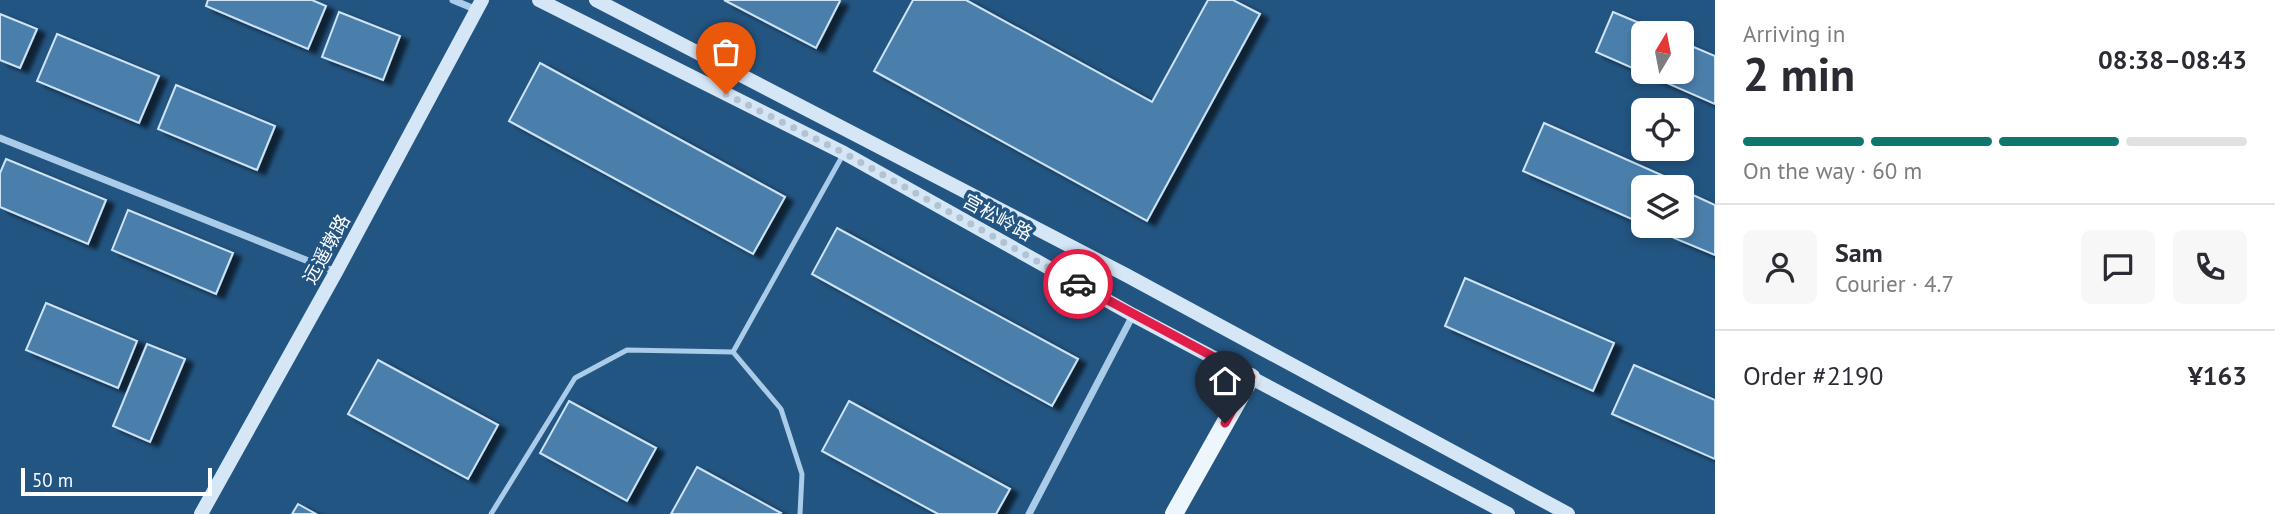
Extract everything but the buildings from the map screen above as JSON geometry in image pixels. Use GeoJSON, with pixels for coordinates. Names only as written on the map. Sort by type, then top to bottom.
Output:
{"type":"FeatureCollection","features":[{"type":"Feature","properties":{"kind":"main road","name":"宫松岭路"},"geometry":{"type":"LineString","coordinates":[[539,0],[844,153],[1133,315],[1508,514]]}},
{"type":"Feature","properties":{"kind":"main road"},"geometry":{"type":"LineString","coordinates":[[596,0],[1126,275],[1568,514]]}},
{"type":"Feature","properties":{"kind":"main road","name":"远遥墩路"},"geometry":{"type":"LineString","coordinates":[[201,514],[480,5]]}},
{"type":"Feature","properties":{"kind":"main road"},"geometry":{"type":"LineString","coordinates":[[1174,514],[1251,377]]}},
{"type":"Feature","properties":{"kind":"street"},"geometry":{"type":"LineString","coordinates":[[453,0],[480,5]]}},
{"type":"Feature","properties":{"kind":"street"},"geometry":{"type":"LineString","coordinates":[[0,138],[336,272]]}},
{"type":"Feature","properties":{"kind":"street"},"geometry":{"type":"LineString","coordinates":[[1029,514],[1133,315]]}},
{"type":"Feature","properties":{"kind":"lane"},"geometry":{"type":"LineString","coordinates":[[733,352],[844,153]]}},
{"type":"Feature","properties":{"kind":"lane"},"geometry":{"type":"LineString","coordinates":[[491,514],[575,378],[627,350],[733,352],[781,409],[802,474],[800,514]]}},
{"type":"Feature","properties":{"kind":"way so far"},"geometry":{"type":"LineString","coordinates":[[726,94],[844,153],[1078,284]]}},
{"type":"Feature","properties":{"kind":"route"},"geometry":{"type":"LineString","coordinates":[[1078,284],[1251,377],[1225,423]]}}]}
